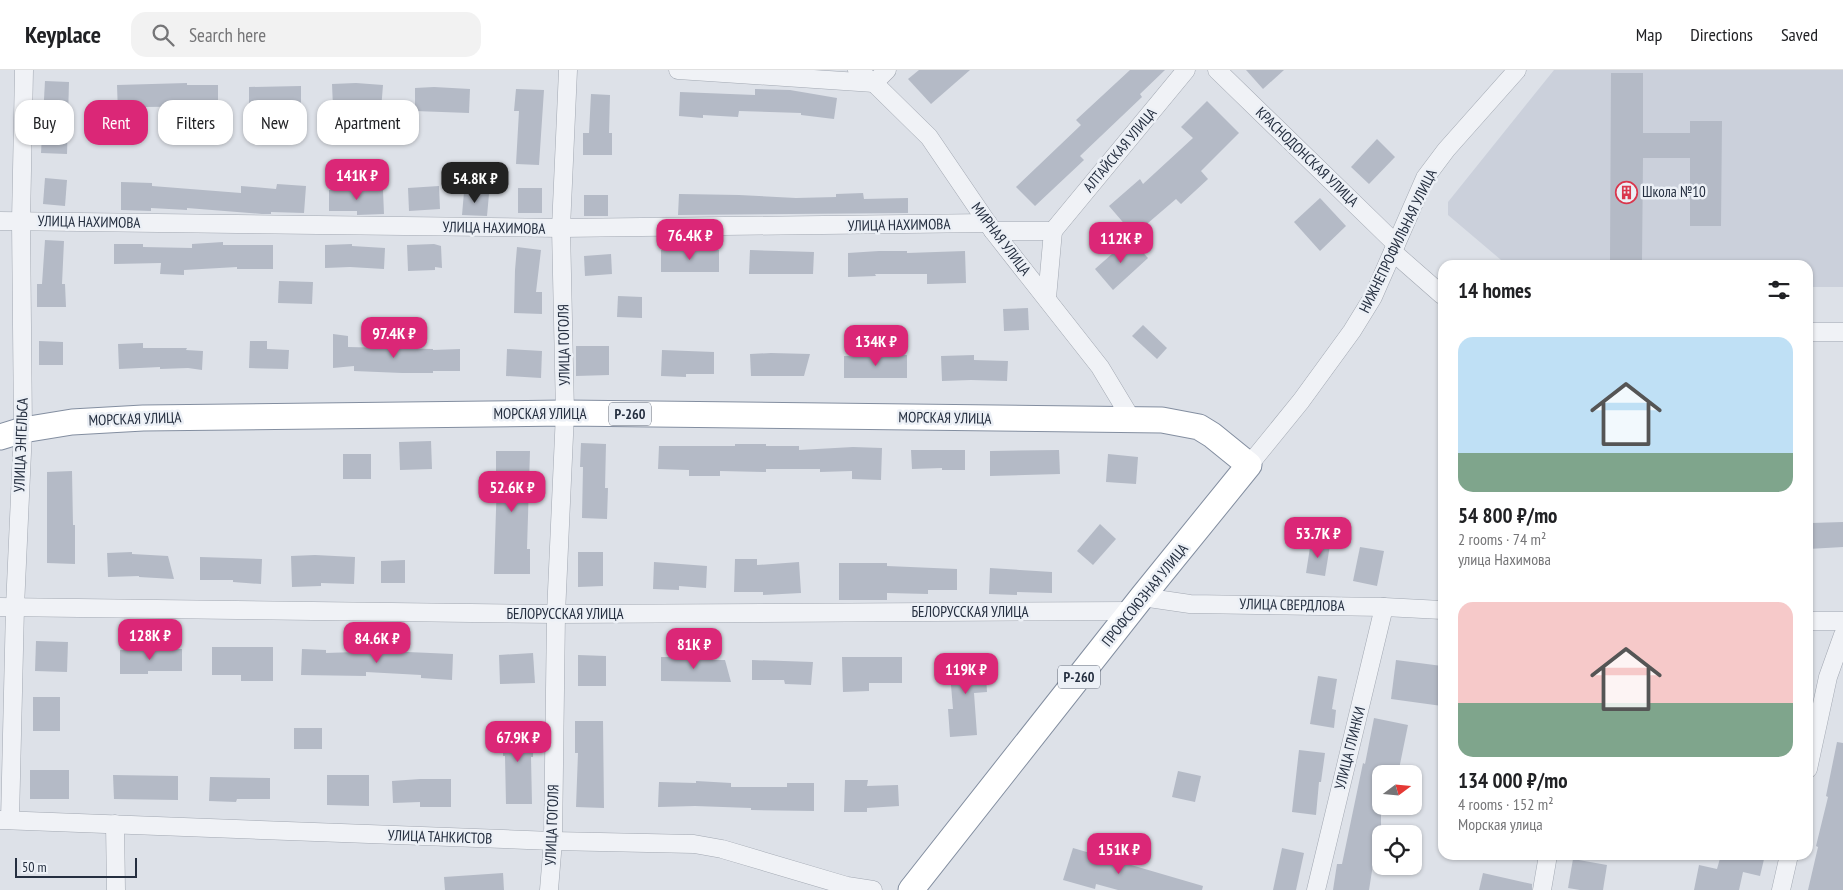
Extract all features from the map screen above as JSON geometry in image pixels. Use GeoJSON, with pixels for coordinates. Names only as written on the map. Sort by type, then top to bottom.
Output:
{"type":"FeatureCollection","features":[{"type":"Feature","properties":{"kind":"highway","name":"МОРСКАЯ УЛИЦА"},"geometry":{"type":"LineString","coordinates":[[12,434],[72,422],[143,418],[565,413],[1162,420],[1199,426],[1249,465]]}},
{"type":"Feature","properties":{"kind":"highway","name":"ПРОФСОЮЗНАЯ УЛИЦА"},"geometry":{"type":"LineString","coordinates":[[910,890],[1136,604],[1249,465]]}},
{"type":"Feature","properties":{"kind":"street","name":"УЛИЦА ЭНГЕЛЬСА"},"geometry":{"type":"LineString","coordinates":[[5,820],[12,434],[21,221],[24,70]]}},
{"type":"Feature","properties":{"kind":"street","name":"УЛИЦА ГОГОЛЯ"},"geometry":{"type":"LineString","coordinates":[[549,890],[553,841],[556,614],[565,413],[561,228],[568,70]]}},
{"type":"Feature","properties":{"kind":"street"},"geometry":{"type":"LineString","coordinates":[[678,70],[874,83],[888,70]]}},
{"type":"Feature","properties":{"kind":"street","name":"МИРНАЯ УЛИЦА"},"geometry":{"type":"LineString","coordinates":[[857,70],[874,83],[930,137],[991,227],[1100,367],[1132,420]]}},
{"type":"Feature","properties":{"kind":"street","name":"АЛТАЙСКАЯ УЛИЦА"},"geometry":{"type":"LineString","coordinates":[[1053,230],[1186,70]]}},
{"type":"Feature","properties":{"kind":"street","name":"КРАСНОДОНСКАЯ УЛИЦА"},"geometry":{"type":"LineString","coordinates":[[1218,70],[1438,291]]}},
{"type":"Feature","properties":{"kind":"street","name":"НИЖНЕПРОФИЛЬНАЯ УЛИЦА"},"geometry":{"type":"LineString","coordinates":[[1249,465],[1352,331],[1373,297],[1425,178],[1446,150],[1517,70]]}},
{"type":"Feature","properties":{"kind":"street","name":"УЛИЦА НАХИМОВА"},"geometry":{"type":"LineString","coordinates":[[0,221],[561,228],[991,227],[1053,230]]}},
{"type":"Feature","properties":{"kind":"street"},"geometry":{"type":"LineString","coordinates":[[1047,298],[1053,230]]}},
{"type":"Feature","properties":{"kind":"street"},"geometry":{"type":"LineString","coordinates":[[1813,332],[1843,332]]}},
{"type":"Feature","properties":{"kind":"street","name":"БЕЛОРУССКАЯ УЛИЦА"},"geometry":{"type":"LineString","coordinates":[[8,607],[556,614],[1136,604]]}},
{"type":"Feature","properties":{"kind":"street","name":"УЛИЦА СВЕРДЛОВА"},"geometry":{"type":"LineString","coordinates":[[1136,604],[1384,606],[1438,610]]}},
{"type":"Feature","properties":{"kind":"street","name":"УЛИЦА ГЛИНКИ"},"geometry":{"type":"LineString","coordinates":[[1316,890],[1384,606]]}},
{"type":"Feature","properties":{"kind":"street"},"geometry":{"type":"LineString","coordinates":[[1813,621],[1843,621]]}},
{"type":"Feature","properties":{"kind":"street"},"geometry":{"type":"LineString","coordinates":[[1813,746],[1828,677],[1843,635]]}},
{"type":"Feature","properties":{"kind":"street","name":"УЛИЦА ТАНКИСТОВ"},"geometry":{"type":"LineString","coordinates":[[5,820],[553,841],[694,844],[722,849],[847,886],[873,890]]}},
{"type":"Feature","properties":{"kind":"street"},"geometry":{"type":"LineString","coordinates":[[115,824],[116,890]]}},
{"type":"Feature","properties":{"kind":"street"},"geometry":{"type":"LineString","coordinates":[[1542,890],[1547,860]]}},
{"type":"Feature","properties":{"kind":"street"},"geometry":{"type":"LineString","coordinates":[[1781,890],[1788,860]]}},
{"type":"Feature","properties":{"kind":"shaded area"},"geometry":{"type":"Polygon","coordinates":[[[1554,70],[1843,70],[1843,287],[1813,287],[1813,260],[1501,260],[1448,215],[1448,202],[1554,70]]]}},
{"type":"Feature","properties":{"kind":"building"},"geometry":{"type":"Polygon","coordinates":[[[919,70],[970,70],[931,104],[908,79],[919,70]]]}},
{"type":"Feature","properties":{"kind":"building"},"geometry":{"type":"Polygon","coordinates":[[[1130,70],[1165,70],[1140,94],[1142,97],[1080,156],[1084,160],[1035,206],[1016,187],[1081,125],[1076,120],[1130,70]]]}},
{"type":"Feature","properties":{"kind":"building"},"geometry":{"type":"Polygon","coordinates":[[[1246,70],[1284,70],[1263,89],[1246,70]]]}},
{"type":"Feature","properties":{"kind":"building","name":"Школа №10"},"geometry":{"type":"Polygon","coordinates":[[[1611,73],[1643,73],[1643,133],[1690,133],[1690,121],[1722,121],[1721,226],[1690,226],[1690,158],[1643,158],[1642,260],[1610,260],[1611,73]]]}},
{"type":"Feature","properties":{"kind":"building"},"geometry":{"type":"Polygon","coordinates":[[[45,81],[69,82],[68,100],[44,100],[45,81]]]}},
{"type":"Feature","properties":{"kind":"building"},"geometry":{"type":"Polygon","coordinates":[[[187,83],[187,85],[218,85],[218,100],[158,100],[158,107],[148,107],[148,100],[118,100],[117,85],[187,83]]]}},
{"type":"Feature","properties":{"kind":"building"},"geometry":{"type":"Polygon","coordinates":[[[332,84],[383,85],[382,100],[333,100],[332,84]]]}},
{"type":"Feature","properties":{"kind":"building"},"geometry":{"type":"Polygon","coordinates":[[[301,86],[301,100],[249,100],[249,87],[301,86]]]}},
{"type":"Feature","properties":{"kind":"building"},"geometry":{"type":"Polygon","coordinates":[[[415,88],[470,89],[469,113],[419,111],[419,100],[415,100],[415,88]]]}},
{"type":"Feature","properties":{"kind":"building"},"geometry":{"type":"Polygon","coordinates":[[[516,89],[544,90],[539,165],[516,164],[519,111],[514,111],[516,89]]]}},
{"type":"Feature","properties":{"kind":"building"},"geometry":{"type":"Polygon","coordinates":[[[755,89],[790,90],[837,98],[834,119],[801,115],[801,113],[739,111],[738,117],[703,115],[703,118],[679,116],[680,92],[755,95],[755,89]]]}},
{"type":"Feature","properties":{"kind":"building"},"geometry":{"type":"Polygon","coordinates":[[[591,94],[610,95],[609,133],[612,133],[612,155],[583,155],[583,133],[589,133],[591,94]]]}},
{"type":"Feature","properties":{"kind":"building"},"geometry":{"type":"Polygon","coordinates":[[[1207,101],[1239,133],[1201,171],[1208,179],[1181,204],[1176,199],[1134,235],[1109,206],[1140,179],[1143,184],[1193,138],[1181,127],[1207,101]]]}},
{"type":"Feature","properties":{"kind":"building"},"geometry":{"type":"Polygon","coordinates":[[[1377,139],[1395,157],[1369,184],[1351,167],[1377,139]]]}},
{"type":"Feature","properties":{"kind":"building"},"geometry":{"type":"Polygon","coordinates":[[[41,145],[67,145],[67,154],[41,153],[41,145]]]}},
{"type":"Feature","properties":{"kind":"building"},"geometry":{"type":"Polygon","coordinates":[[[45,178],[67,180],[65,206],[43,204],[45,178]]]}},
{"type":"Feature","properties":{"kind":"building"},"geometry":{"type":"Polygon","coordinates":[[[121,182],[152,183],[152,186],[241,193],[241,186],[276,189],[277,184],[306,186],[304,213],[271,212],[271,214],[262,214],[187,208],[187,210],[151,208],[151,211],[121,210],[121,182]]]}},
{"type":"Feature","properties":{"kind":"building"},"geometry":{"type":"Polygon","coordinates":[[[439,186],[440,209],[409,211],[408,188],[439,186]]]}},
{"type":"Feature","properties":{"kind":"building"},"geometry":{"type":"Polygon","coordinates":[[[518,188],[542,188],[542,213],[518,213],[518,188]]]}},
{"type":"Feature","properties":{"kind":"building"},"geometry":{"type":"Polygon","coordinates":[[[329,190],[383,190],[384,214],[357,215],[357,211],[329,211],[329,190]]]}},
{"type":"Feature","properties":{"kind":"building"},"geometry":{"type":"Polygon","coordinates":[[[464,192],[489,194],[487,216],[462,215],[464,192]]]}},
{"type":"Feature","properties":{"kind":"building"},"geometry":{"type":"Polygon","coordinates":[[[863,193],[864,199],[908,198],[908,213],[678,215],[679,194],[796,198],[836,197],[836,194],[863,193]]]}},
{"type":"Feature","properties":{"kind":"building"},"geometry":{"type":"Polygon","coordinates":[[[584,195],[608,195],[608,216],[584,216],[584,195]]]}},
{"type":"Feature","properties":{"kind":"building"},"geometry":{"type":"Polygon","coordinates":[[[1320,198],[1346,226],[1320,251],[1294,222],[1320,198]]]}},
{"type":"Feature","properties":{"kind":"building"},"geometry":{"type":"Polygon","coordinates":[[[1130,238],[1148,258],[1113,290],[1095,269],[1130,238]]]}},
{"type":"Feature","properties":{"kind":"building"},"geometry":{"type":"Polygon","coordinates":[[[45,240],[64,241],[62,284],[65,284],[66,307],[37,307],[37,284],[42,284],[45,240]]]}},
{"type":"Feature","properties":{"kind":"building"},"geometry":{"type":"Polygon","coordinates":[[[223,242],[223,245],[273,245],[273,269],[237,269],[237,267],[184,270],[184,275],[160,274],[161,263],[114,264],[114,244],[143,244],[143,247],[192,248],[192,244],[223,242]]]}},
{"type":"Feature","properties":{"kind":"building"},"geometry":{"type":"Polygon","coordinates":[[[352,244],[352,246],[385,248],[384,269],[325,268],[325,245],[352,244]]]}},
{"type":"Feature","properties":{"kind":"building"},"geometry":{"type":"Polygon","coordinates":[[[434,244],[441,246],[442,268],[435,267],[435,270],[408,271],[407,245],[434,244]]]}},
{"type":"Feature","properties":{"kind":"building"},"geometry":{"type":"Polygon","coordinates":[[[517,247],[541,250],[536,292],[542,292],[542,314],[514,313],[517,247]]]}},
{"type":"Feature","properties":{"kind":"building"},"geometry":{"type":"Polygon","coordinates":[[[661,250],[719,250],[719,272],[661,272],[661,250]]]}},
{"type":"Feature","properties":{"kind":"building"},"geometry":{"type":"Polygon","coordinates":[[[750,250],[814,252],[813,274],[749,274],[750,250]]]}},
{"type":"Feature","properties":{"kind":"building"},"geometry":{"type":"Polygon","coordinates":[[[907,251],[907,253],[965,251],[966,283],[927,284],[927,274],[875,274],[876,276],[848,277],[848,253],[907,251]]]}},
{"type":"Feature","properties":{"kind":"building"},"geometry":{"type":"Polygon","coordinates":[[[611,254],[612,274],[585,276],[584,256],[611,254]]]}},
{"type":"Feature","properties":{"kind":"building"},"geometry":{"type":"Polygon","coordinates":[[[279,281],[313,282],[312,304],[278,303],[279,281]]]}},
{"type":"Feature","properties":{"kind":"building"},"geometry":{"type":"Polygon","coordinates":[[[618,296],[642,297],[642,318],[617,317],[618,296]]]}},
{"type":"Feature","properties":{"kind":"building"},"geometry":{"type":"Polygon","coordinates":[[[1028,308],[1029,330],[1004,331],[1003,309],[1028,308]]]}},
{"type":"Feature","properties":{"kind":"building"},"geometry":{"type":"Polygon","coordinates":[[[1143,325],[1167,348],[1157,359],[1132,336],[1143,325]]]}},
{"type":"Feature","properties":{"kind":"building"},"geometry":{"type":"Polygon","coordinates":[[[333,334],[348,336],[348,347],[460,349],[460,371],[402,373],[354,371],[354,366],[333,368],[333,334]]]}},
{"type":"Feature","properties":{"kind":"building"},"geometry":{"type":"Polygon","coordinates":[[[39,341],[63,342],[63,365],[39,365],[39,341]]]}},
{"type":"Feature","properties":{"kind":"building"},"geometry":{"type":"Polygon","coordinates":[[[250,341],[267,341],[267,349],[289,350],[288,369],[249,368],[250,341]]]}},
{"type":"Feature","properties":{"kind":"building"},"geometry":{"type":"Polygon","coordinates":[[[143,343],[143,348],[187,348],[186,350],[203,351],[202,370],[188,368],[160,369],[160,367],[119,369],[118,344],[143,343]]]}},
{"type":"Feature","properties":{"kind":"building"},"geometry":{"type":"Polygon","coordinates":[[[576,346],[609,346],[609,375],[576,376],[576,346]]]}},
{"type":"Feature","properties":{"kind":"building"},"geometry":{"type":"Polygon","coordinates":[[[507,349],[542,351],[541,378],[506,376],[507,349]]]}},
{"type":"Feature","properties":{"kind":"building"},"geometry":{"type":"Polygon","coordinates":[[[662,350],[714,352],[714,374],[686,374],[686,377],[661,376],[662,350]]]}},
{"type":"Feature","properties":{"kind":"building"},"geometry":{"type":"Polygon","coordinates":[[[750,354],[810,354],[804,376],[751,376],[750,354]]]}},
{"type":"Feature","properties":{"kind":"building"},"geometry":{"type":"Polygon","coordinates":[[[878,354],[907,355],[907,378],[844,378],[844,356],[878,357],[878,354]]]}},
{"type":"Feature","properties":{"kind":"building"},"geometry":{"type":"Polygon","coordinates":[[[974,355],[974,360],[1008,361],[1007,381],[942,381],[941,356],[974,355]]]}},
{"type":"Feature","properties":{"kind":"building"},"geometry":{"type":"Polygon","coordinates":[[[431,441],[432,469],[400,470],[399,442],[431,441]]]}},
{"type":"Feature","properties":{"kind":"building"},"geometry":{"type":"Polygon","coordinates":[[[581,443],[606,444],[605,488],[608,488],[607,519],[582,518],[583,467],[580,467],[581,443]]]}},
{"type":"Feature","properties":{"kind":"building"},"geometry":{"type":"Polygon","coordinates":[[[735,444],[799,446],[799,450],[853,447],[882,448],[881,480],[852,479],[852,471],[820,472],[820,469],[766,469],[766,472],[720,471],[720,476],[689,476],[689,470],[658,469],[659,446],[735,446],[735,444]]]}},
{"type":"Feature","properties":{"kind":"building"},"geometry":{"type":"Polygon","coordinates":[[[911,450],[965,450],[965,470],[942,470],[942,468],[912,469],[911,450]]]}},
{"type":"Feature","properties":{"kind":"building"},"geometry":{"type":"Polygon","coordinates":[[[1059,450],[1060,474],[990,476],[990,451],[1059,450]]]}},
{"type":"Feature","properties":{"kind":"building"},"geometry":{"type":"Polygon","coordinates":[[[496,451],[530,451],[527,549],[530,549],[530,574],[494,574],[496,451]]]}},
{"type":"Feature","properties":{"kind":"building"},"geometry":{"type":"Polygon","coordinates":[[[343,454],[371,454],[371,479],[343,479],[343,454]]]}},
{"type":"Feature","properties":{"kind":"building"},"geometry":{"type":"Polygon","coordinates":[[[1108,454],[1138,457],[1136,484],[1106,482],[1108,454]]]}},
{"type":"Feature","properties":{"kind":"building"},"geometry":{"type":"Polygon","coordinates":[[[72,471],[75,564],[47,563],[47,472],[72,471]]]}},
{"type":"Feature","properties":{"kind":"building"},"geometry":{"type":"Polygon","coordinates":[[[1843,522],[1843,547],[1813,549],[1813,523],[1843,522]]]}},
{"type":"Feature","properties":{"kind":"building"},"geometry":{"type":"Polygon","coordinates":[[[1100,524],[1116,539],[1093,565],[1077,551],[1100,524]]]}},
{"type":"Feature","properties":{"kind":"building"},"geometry":{"type":"Polygon","coordinates":[[[1311,541],[1330,545],[1325,576],[1306,573],[1311,541]]]}},
{"type":"Feature","properties":{"kind":"building"},"geometry":{"type":"Polygon","coordinates":[[[1360,547],[1384,551],[1377,586],[1353,581],[1360,547]]]}},
{"type":"Feature","properties":{"kind":"building"},"geometry":{"type":"Polygon","coordinates":[[[132,552],[132,554],[168,556],[174,579],[139,576],[108,577],[107,553],[132,552]]]}},
{"type":"Feature","properties":{"kind":"building"},"geometry":{"type":"Polygon","coordinates":[[[578,552],[603,552],[603,586],[578,587],[578,552]]]}},
{"type":"Feature","properties":{"kind":"building"},"geometry":{"type":"Polygon","coordinates":[[[291,556],[355,557],[354,584],[321,583],[321,586],[292,587],[291,556]]]}},
{"type":"Feature","properties":{"kind":"building"},"geometry":{"type":"Polygon","coordinates":[[[200,557],[262,559],[261,584],[233,582],[233,580],[200,580],[200,557]]]}},
{"type":"Feature","properties":{"kind":"building"},"geometry":{"type":"Polygon","coordinates":[[[735,559],[757,559],[757,565],[799,562],[801,593],[763,595],[763,592],[734,592],[735,559]]]}},
{"type":"Feature","properties":{"kind":"building"},"geometry":{"type":"Polygon","coordinates":[[[405,560],[405,583],[381,583],[381,561],[405,560]]]}},
{"type":"Feature","properties":{"kind":"building"},"geometry":{"type":"Polygon","coordinates":[[[654,562],[707,566],[706,588],[679,586],[679,590],[653,589],[654,562]]]}},
{"type":"Feature","properties":{"kind":"building"},"geometry":{"type":"Polygon","coordinates":[[[839,563],[887,563],[887,566],[957,569],[957,590],[928,590],[928,594],[887,593],[887,600],[839,600],[839,563]]]}},
{"type":"Feature","properties":{"kind":"building"},"geometry":{"type":"Polygon","coordinates":[[[990,568],[1052,572],[1052,593],[1017,592],[1017,595],[989,594],[990,568]]]}},
{"type":"Feature","properties":{"kind":"building"},"geometry":{"type":"Polygon","coordinates":[[[36,641],[68,642],[67,672],[35,671],[36,641]]]}},
{"type":"Feature","properties":{"kind":"building"},"geometry":{"type":"Polygon","coordinates":[[[212,647],[273,647],[273,681],[241,681],[241,675],[212,675],[212,647]]]}},
{"type":"Feature","properties":{"kind":"building"},"geometry":{"type":"Polygon","coordinates":[[[182,649],[182,671],[148,671],[148,674],[120,674],[120,650],[182,649]]]}},
{"type":"Feature","properties":{"kind":"building"},"geometry":{"type":"Polygon","coordinates":[[[302,649],[326,650],[326,653],[385,651],[453,654],[452,680],[421,678],[421,675],[366,672],[366,676],[301,675],[302,649]]]}},
{"type":"Feature","properties":{"kind":"building"},"geometry":{"type":"Polygon","coordinates":[[[533,653],[535,683],[500,684],[499,655],[533,653]]]}},
{"type":"Feature","properties":{"kind":"building"},"geometry":{"type":"Polygon","coordinates":[[[578,655],[606,656],[606,686],[578,686],[578,655]]]}},
{"type":"Feature","properties":{"kind":"building"},"geometry":{"type":"Polygon","coordinates":[[[661,657],[694,657],[694,660],[725,660],[731,682],[661,681],[661,657]]]}},
{"type":"Feature","properties":{"kind":"building"},"geometry":{"type":"Polygon","coordinates":[[[842,657],[902,657],[902,683],[869,683],[869,691],[843,692],[842,657]]]}},
{"type":"Feature","properties":{"kind":"building"},"geometry":{"type":"Polygon","coordinates":[[[985,659],[987,692],[974,693],[977,735],[950,737],[948,709],[953,709],[949,661],[985,659]]]}},
{"type":"Feature","properties":{"kind":"building"},"geometry":{"type":"Polygon","coordinates":[[[752,660],[813,662],[811,685],[785,684],[784,680],[752,680],[752,660]]]}},
{"type":"Feature","properties":{"kind":"building"},"geometry":{"type":"Polygon","coordinates":[[[1396,660],[1438,665],[1438,705],[1391,699],[1396,660]]]}},
{"type":"Feature","properties":{"kind":"building"},"geometry":{"type":"Polygon","coordinates":[[[1318,676],[1337,679],[1332,709],[1336,710],[1334,728],[1310,724],[1318,676]]]}},
{"type":"Feature","properties":{"kind":"building"},"geometry":{"type":"Polygon","coordinates":[[[33,697],[60,697],[60,731],[33,731],[33,697]]]}},
{"type":"Feature","properties":{"kind":"building"},"geometry":{"type":"Polygon","coordinates":[[[1374,718],[1408,725],[1400,765],[1372,765],[1372,815],[1381,815],[1381,825],[1372,825],[1372,871],[1369,890],[1333,890],[1337,864],[1342,864],[1363,763],[1365,764],[1374,718]]]}},
{"type":"Feature","properties":{"kind":"building"},"geometry":{"type":"Polygon","coordinates":[[[575,721],[603,721],[604,808],[576,807],[578,753],[575,753],[575,721]]]}},
{"type":"Feature","properties":{"kind":"building"},"geometry":{"type":"Polygon","coordinates":[[[503,724],[534,725],[533,757],[531,757],[532,804],[506,804],[503,724]]]}},
{"type":"Feature","properties":{"kind":"building"},"geometry":{"type":"Polygon","coordinates":[[[294,728],[322,728],[322,749],[294,749],[294,728]]]}},
{"type":"Feature","properties":{"kind":"building"},"geometry":{"type":"Polygon","coordinates":[[[1837,742],[1843,743],[1843,890],[1808,890],[1828,797],[1826,796],[1837,742]]]}},
{"type":"Feature","properties":{"kind":"building"},"geometry":{"type":"Polygon","coordinates":[[[1299,750],[1325,753],[1321,782],[1319,782],[1316,815],[1292,812],[1299,750]]]}},
{"type":"Feature","properties":{"kind":"building"},"geometry":{"type":"Polygon","coordinates":[[[30,770],[69,770],[69,799],[30,799],[30,770]]]}},
{"type":"Feature","properties":{"kind":"building"},"geometry":{"type":"Polygon","coordinates":[[[1178,771],[1201,776],[1195,802],[1172,797],[1178,771]]]}},
{"type":"Feature","properties":{"kind":"building"},"geometry":{"type":"Polygon","coordinates":[[[113,775],[178,776],[178,800],[114,799],[113,775]]]}},
{"type":"Feature","properties":{"kind":"building"},"geometry":{"type":"Polygon","coordinates":[[[327,775],[369,775],[369,806],[327,805],[327,775]]]}},
{"type":"Feature","properties":{"kind":"building"},"geometry":{"type":"Polygon","coordinates":[[[210,777],[270,778],[270,799],[237,799],[236,802],[209,801],[210,777]]]}},
{"type":"Feature","properties":{"kind":"building"},"geometry":{"type":"Polygon","coordinates":[[[451,779],[451,807],[420,807],[420,802],[393,803],[392,781],[451,779]]]}},
{"type":"Feature","properties":{"kind":"building"},"geometry":{"type":"Polygon","coordinates":[[[845,780],[868,780],[867,786],[898,785],[899,806],[867,808],[867,812],[844,812],[845,780]]]}},
{"type":"Feature","properties":{"kind":"building"},"geometry":{"type":"Polygon","coordinates":[[[696,781],[731,783],[731,787],[787,787],[787,783],[814,783],[814,811],[751,810],[751,808],[695,806],[658,807],[659,782],[696,783],[696,781]]]}},
{"type":"Feature","properties":{"kind":"building"},"geometry":{"type":"Polygon","coordinates":[[[1073,848],[1203,886],[1202,890],[1118,890],[1096,884],[1095,889],[1063,880],[1073,848]]]}},
{"type":"Feature","properties":{"kind":"building"},"geometry":{"type":"Polygon","coordinates":[[[1282,848],[1304,853],[1296,890],[1273,890],[1282,848]]]}},
{"type":"Feature","properties":{"kind":"building"},"geometry":{"type":"Polygon","coordinates":[[[1573,860],[1607,865],[1603,890],[1568,888],[1573,860]]]}},
{"type":"Feature","properties":{"kind":"building"},"geometry":{"type":"Polygon","coordinates":[[[1720,860],[1764,860],[1760,876],[1743,872],[1739,890],[1694,890],[1699,865],[1717,869],[1720,860]]]}},
{"type":"Feature","properties":{"kind":"building"},"geometry":{"type":"Polygon","coordinates":[[[503,873],[504,890],[445,890],[444,877],[503,873]]]}},
{"type":"Feature","properties":{"kind":"building"},"geometry":{"type":"Polygon","coordinates":[[[1483,873],[1532,884],[1532,890],[1479,890],[1483,873]]]}},
{"type":"Feature","properties":{"kind":"place","name":"Школа №10"},"geometry":{"type":"Point","coordinates":[1626,192]}}]}
